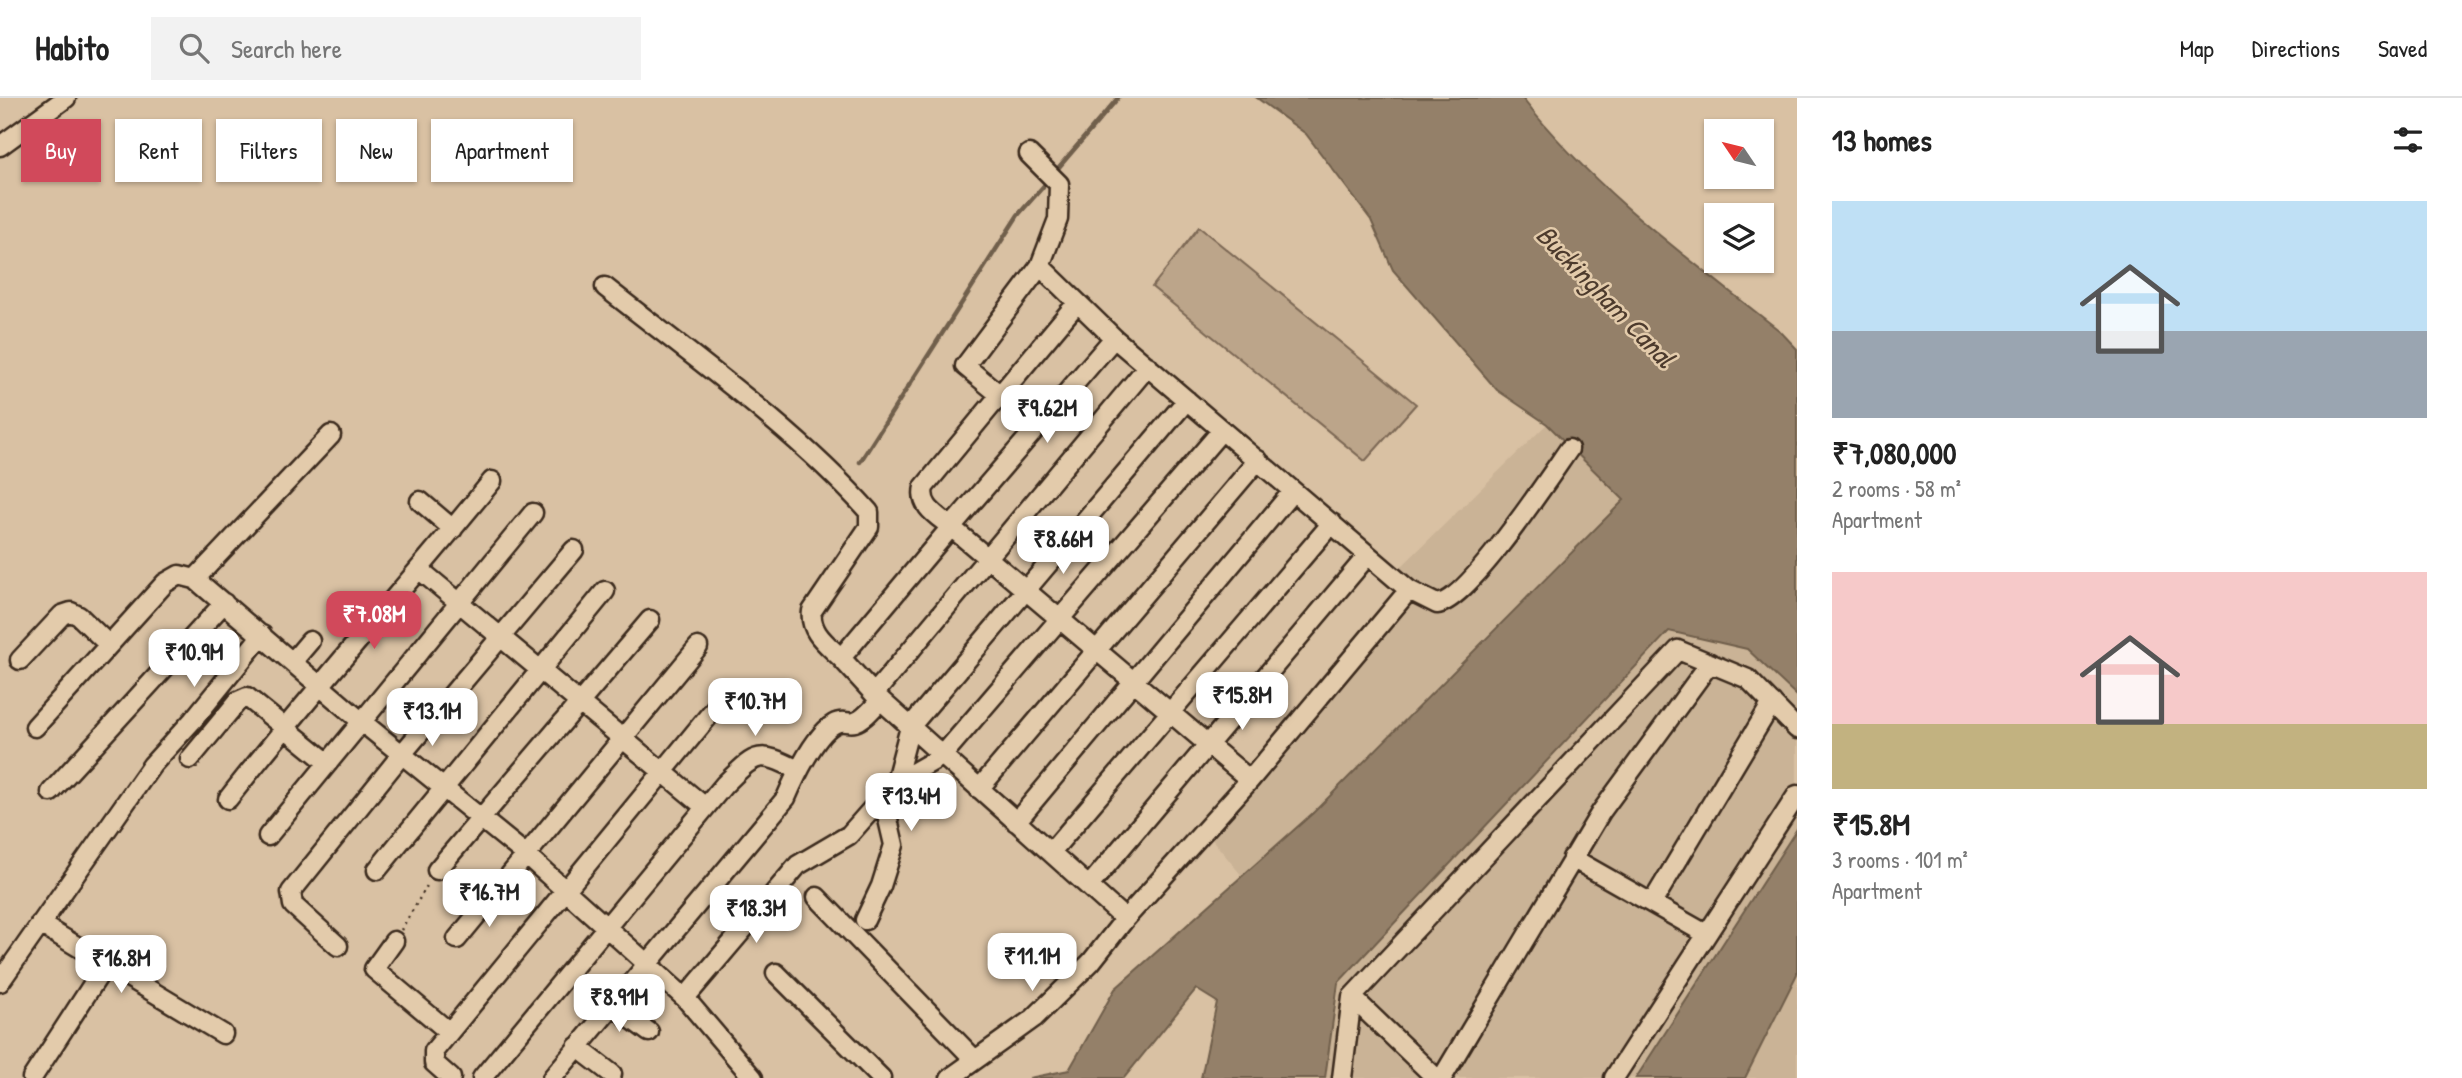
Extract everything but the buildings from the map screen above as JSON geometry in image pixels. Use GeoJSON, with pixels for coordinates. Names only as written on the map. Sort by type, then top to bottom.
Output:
{"type":"FeatureCollection","features":[{"type":"Feature","properties":{"kind":"street"},"geometry":{"type":"LineString","coordinates":[[0,146],[66,98]]}},
{"type":"Feature","properties":{"kind":"street"},"geometry":{"type":"LineString","coordinates":[[1000,396],[965,366],[1040,266],[1058,219],[1059,184],[1035,160]]}},
{"type":"Feature","properties":{"kind":"street"},"geometry":{"type":"LineString","coordinates":[[1040,266],[1114,338],[1409,590],[1437,604],[1453,598],[1521,520],[1569,449]]}},
{"type":"Feature","properties":{"kind":"street"},"geometry":{"type":"LineString","coordinates":[[605,287],[735,391],[846,486],[869,512],[869,527],[812,611],[810,622],[817,634],[877,697],[1125,919]]}},
{"type":"Feature","properties":{"kind":"street"},"geometry":{"type":"LineString","coordinates":[[1077,303],[924,487],[922,496],[926,506],[1250,780]]}},
{"type":"Feature","properties":{"kind":"street"},"geometry":{"type":"LineString","coordinates":[[841,658],[1114,338]]}},
{"type":"Feature","properties":{"kind":"street"},"geometry":{"type":"LineString","coordinates":[[552,1078],[786,798],[798,770],[832,725],[841,721],[852,723],[860,720],[987,558],[1148,366]]}},
{"type":"Feature","properties":{"kind":"street"},"geometry":{"type":"LineString","coordinates":[[865,919],[881,886],[894,845],[887,815],[910,727],[1187,400]]}},
{"type":"Feature","properties":{"kind":"street"},"geometry":{"type":"LineString","coordinates":[[685,998],[798,865],[849,835],[895,783],[942,757],[1222,430]]}},
{"type":"Feature","properties":{"kind":"street"},"geometry":{"type":"LineString","coordinates":[[195,579],[331,435]]}},
{"type":"Feature","properties":{"kind":"street"},"geometry":{"type":"LineString","coordinates":[[979,789],[1258,460]]}},
{"type":"Feature","properties":{"kind":"street"},"geometry":{"type":"LineString","coordinates":[[228,799],[319,684],[421,570],[492,481]]}},
{"type":"Feature","properties":{"kind":"street"},"geometry":{"type":"LineString","coordinates":[[1016,822],[1293,491]]}},
{"type":"Feature","properties":{"kind":"street"},"geometry":{"type":"LineString","coordinates":[[420,501],[453,529]]}},
{"type":"Feature","properties":{"kind":"street"},"geometry":{"type":"LineString","coordinates":[[268,836],[533,513]]}},
{"type":"Feature","properties":{"kind":"street"},"geometry":{"type":"LineString","coordinates":[[1051,852],[1332,523]]}},
{"type":"Feature","properties":{"kind":"street"},"geometry":{"type":"LineString","coordinates":[[338,946],[293,905],[291,892],[402,754],[574,551]]}},
{"type":"Feature","properties":{"kind":"street"},"geometry":{"type":"LineString","coordinates":[[1088,886],[1368,555]]}},
{"type":"Feature","properties":{"kind":"street"},"geometry":{"type":"LineString","coordinates":[[421,570],[705,807]]}},
{"type":"Feature","properties":{"kind":"street"},"geometry":{"type":"LineString","coordinates":[[35,727],[165,583],[179,575],[195,579],[362,722],[526,854],[685,998],[753,1078]]}},
{"type":"Feature","properties":{"kind":"street"},"geometry":{"type":"LineString","coordinates":[[950,1078],[1034,1018],[1091,962],[1125,919],[1250,780],[1409,590]]}},
{"type":"Feature","properties":{"kind":"street"},"geometry":{"type":"LineString","coordinates":[[377,870],[442,787],[605,592]]}},
{"type":"Feature","properties":{"kind":"street"},"geometry":{"type":"LineString","coordinates":[[51,792],[224,603]]}},
{"type":"Feature","properties":{"kind":"street"},"geometry":{"type":"LineString","coordinates":[[20,660],[62,615],[71,612],[109,645]]}},
{"type":"Feature","properties":{"kind":"street"},"geometry":{"type":"LineString","coordinates":[[437,870],[650,620]]}},
{"type":"Feature","properties":{"kind":"street"},"geometry":{"type":"LineString","coordinates":[[0,982],[152,765],[193,720],[262,635]]}},
{"type":"Feature","properties":{"kind":"street"},"geometry":{"type":"LineString","coordinates":[[293,661],[310,641]]}},
{"type":"Feature","properties":{"kind":"street"},"geometry":{"type":"LineString","coordinates":[[457,939],[698,647]]}},
{"type":"Feature","properties":{"kind":"street"},"geometry":{"type":"LineString","coordinates":[[1342,1078],[1352,997],[1678,650],[1748,679],[1797,729]]}},
{"type":"Feature","properties":{"kind":"street"},"geometry":{"type":"LineString","coordinates":[[1441,1078],[1607,802],[1710,663]]}},
{"type":"Feature","properties":{"kind":"street"},"geometry":{"type":"LineString","coordinates":[[451,1078],[431,1059],[449,1032],[726,696]]}},
{"type":"Feature","properties":{"kind":"street"},"geometry":{"type":"LineString","coordinates":[[190,759],[238,701],[247,697],[328,763]]}},
{"type":"Feature","properties":{"kind":"street"},"geometry":{"type":"LineString","coordinates":[[1652,903],[1772,703]]}},
{"type":"Feature","properties":{"kind":"street"},"geometry":{"type":"LineString","coordinates":[[193,720],[212,734]]}},
{"type":"Feature","properties":{"kind":"street"},"geometry":{"type":"LineString","coordinates":[[482,1078],[724,785],[755,757],[770,755],[798,770]]}},
{"type":"Feature","properties":{"kind":"street"},"geometry":{"type":"LineString","coordinates":[[1614,1078],[1797,795]]}},
{"type":"Feature","properties":{"kind":"street"},"geometry":{"type":"LineString","coordinates":[[1572,858],[1706,934]]}},
{"type":"Feature","properties":{"kind":"street"},"geometry":{"type":"LineString","coordinates":[[817,897],[975,1060]]}},
{"type":"Feature","properties":{"kind":"street"},"geometry":{"type":"LineString","coordinates":[[40,924],[223,1034]]}},
{"type":"Feature","properties":{"kind":"street"},"geometry":{"type":"LineString","coordinates":[[394,941],[374,969],[449,1032]]}},
{"type":"Feature","properties":{"kind":"street"},"geometry":{"type":"LineString","coordinates":[[32,1078],[106,964]]}},
{"type":"Feature","properties":{"kind":"street"},"geometry":{"type":"LineString","coordinates":[[776,973],[881,1078]]}},
{"type":"Feature","properties":{"kind":"street"},"geometry":{"type":"LineString","coordinates":[[1352,997],[1436,1078]]}},
{"type":"Feature","properties":{"kind":"street"},"geometry":{"type":"LineString","coordinates":[[612,1006],[649,1032]]}},
{"type":"Feature","properties":{"kind":"street"},"geometry":{"type":"LineString","coordinates":[[577,1047],[612,1074]]}},
{"type":"Feature","properties":{"kind":"path"},"geometry":{"type":"LineString","coordinates":[[394,941],[437,870]]}},
{"type":"Feature","properties":{"kind":"shaded area"},"geometry":{"type":"Polygon","coordinates":[[[1199,227],[1416,404],[1365,461],[1152,287],[1199,227]]]}},
{"type":"Feature","properties":{"kind":"shaded area"},"geometry":{"type":"Polygon","coordinates":[[[1547,424],[1624,500],[1313,813],[1242,876],[1210,837],[1423,592],[1400,568],[1547,424]]]}},
{"type":"Feature","properties":{"kind":"shaded area"},"geometry":{"type":"Polygon","coordinates":[[[1669,631],[1747,649],[1797,696],[1797,829],[1636,1078],[1325,1078],[1338,983],[1669,631]]]}},
{"type":"Feature","properties":{"kind":"shaded area"},"geometry":{"type":"Polygon","coordinates":[[[1797,974],[1797,1078],[1745,1078],[1797,974]]]}},
{"type":"Feature","properties":{"kind":"water","name":"Buckingham Canal"},"geometry":{"type":"Polygon","coordinates":[[[1257,98],[1522,98],[1550,131],[1611,193],[1704,273],[1780,331],[1797,349],[1797,696],[1747,649],[1669,631],[1338,983],[1325,1078],[1201,1078],[1217,1002],[1196,989],[1124,1078],[1029,1078],[1069,1070],[1115,989],[1313,813],[1624,500],[1547,424],[1497,390],[1393,270],[1371,220],[1306,134],[1257,98]]]}},
{"type":"Feature","properties":{"kind":"water"},"geometry":{"type":"Polygon","coordinates":[[[1797,829],[1797,974],[1745,1078],[1636,1078],[1797,829]]]}},
{"type":"Feature","properties":{"kind":"waterway"},"geometry":{"type":"LineString","coordinates":[[1053,174],[1118,98]]}},
{"type":"Feature","properties":{"kind":"waterway"},"geometry":{"type":"LineString","coordinates":[[860,462],[1018,215],[1048,181]]}}]}
